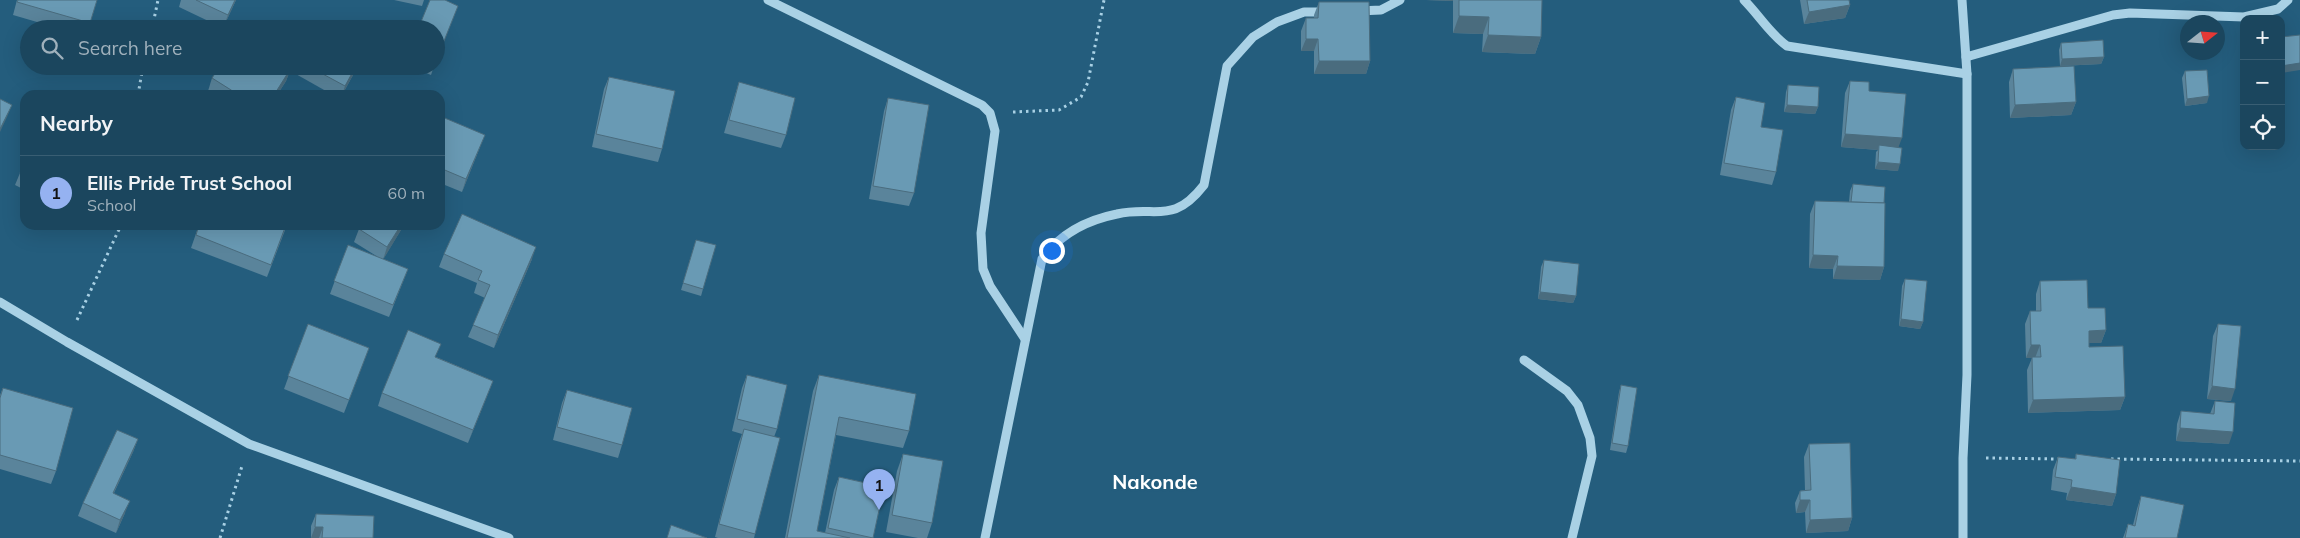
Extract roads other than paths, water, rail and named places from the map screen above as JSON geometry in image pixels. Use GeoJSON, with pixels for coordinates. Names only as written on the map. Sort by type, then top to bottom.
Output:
{"type":"FeatureCollection","features":[{"type":"Feature","properties":{"kind":"street"},"geometry":{"type":"LineString","coordinates":[[768,0],[982,105],[990,113],[996,131],[981,233],[983,268],[990,286],[1025,339]]}},
{"type":"Feature","properties":{"kind":"street"},"geometry":{"type":"LineString","coordinates":[[1352,11],[1381,10],[1400,0]]}},
{"type":"Feature","properties":{"kind":"street"},"geometry":{"type":"LineString","coordinates":[[1744,0],[1775,38],[1787,46],[1967,74]]}},
{"type":"Feature","properties":{"kind":"street"},"geometry":{"type":"LineString","coordinates":[[1962,0],[1967,74],[1967,375],[1963,458],[1963,538]]}},
{"type":"Feature","properties":{"kind":"street"},"geometry":{"type":"LineString","coordinates":[[1966,57],[2113,15],[2130,13],[2244,16],[2278,9],[2288,0]]}},
{"type":"Feature","properties":{"kind":"street"},"geometry":{"type":"LineString","coordinates":[[985,538],[1042,259],[1054,243],[1080,226],[1118,214],[1167,213],[1192,200],[1204,186],[1227,66],[1253,37],[1277,22],[1304,12],[1333,12]]}},
{"type":"Feature","properties":{"kind":"street"},"geometry":{"type":"LineString","coordinates":[[0,302],[67,342],[249,444],[510,538]]}},
{"type":"Feature","properties":{"kind":"street"},"geometry":{"type":"LineString","coordinates":[[1524,360],[1566,391],[1578,405],[1590,438],[1592,456],[1572,538]]}},
{"type":"Feature","properties":{"kind":"place","name":"Ellis Pride Trust School"},"geometry":{"type":"Point","coordinates":[879,510]}},
{"type":"Feature","properties":{"kind":"district","name":"Nakonde"},"geometry":{"type":"Point","coordinates":[1155,482]}}]}
